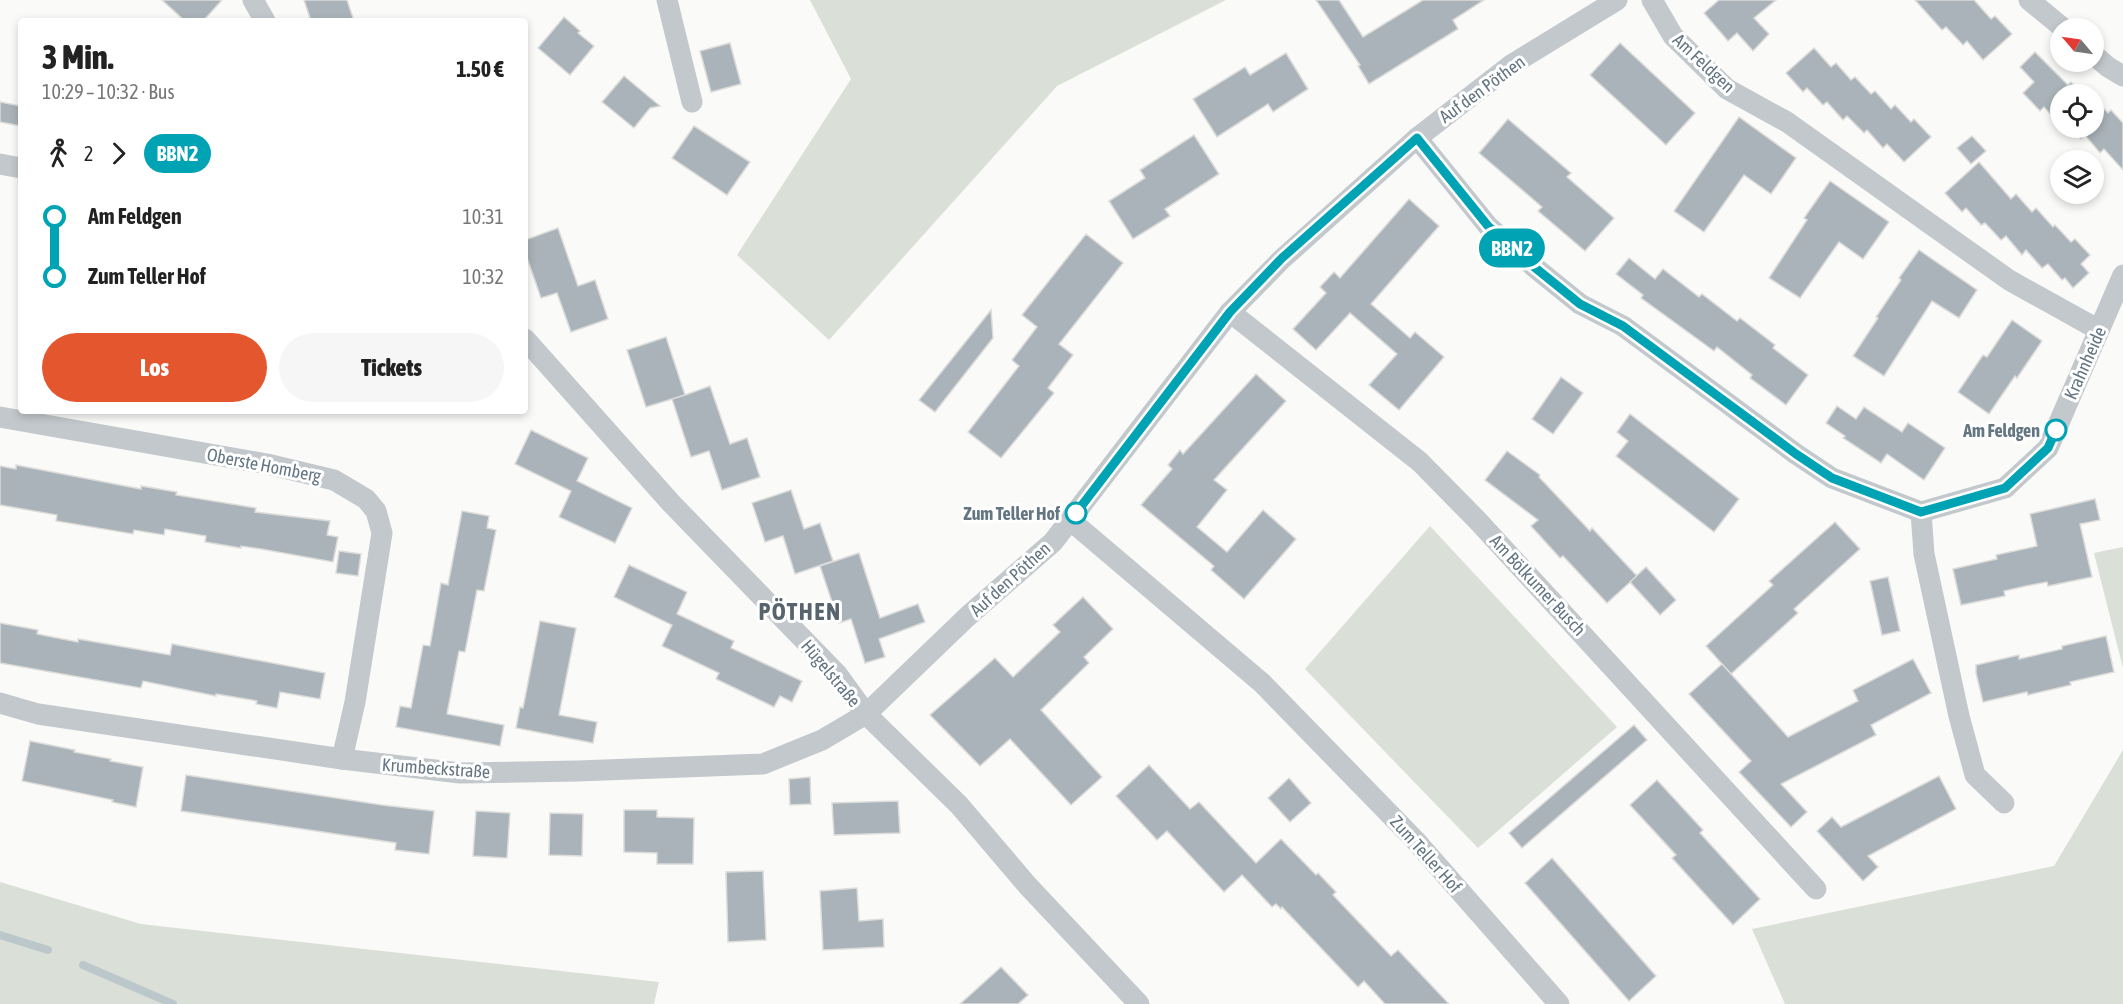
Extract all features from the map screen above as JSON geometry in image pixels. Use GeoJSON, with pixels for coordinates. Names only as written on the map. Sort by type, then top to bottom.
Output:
{"type":"FeatureCollection","features":[{"type":"Feature","properties":{"kind":"street"},"geometry":{"type":"LineString","coordinates":[[253,0],[263,18]]}},
{"type":"Feature","properties":{"kind":"street"},"geometry":{"type":"LineString","coordinates":[[667,0],[692,102]]}},
{"type":"Feature","properties":{"kind":"street","name":"Auf den Pöthen"},"geometry":{"type":"LineString","coordinates":[[866,714],[968,616],[1053,542],[1230,312],[1282,258],[1417,138],[1511,65],[1617,0]]}},
{"type":"Feature","properties":{"kind":"street","name":"Am Feldgen"},"geometry":{"type":"LineString","coordinates":[[1652,0],[1673,36],[1727,88],[1787,122],[2009,280],[2099,330]]}},
{"type":"Feature","properties":{"kind":"street"},"geometry":{"type":"LineString","coordinates":[[2029,0],[2051,18]]}},
{"type":"Feature","properties":{"kind":"street"},"geometry":{"type":"LineString","coordinates":[[2104,64],[2123,76]]}},
{"type":"Feature","properties":{"kind":"street"},"geometry":{"type":"LineString","coordinates":[[1417,138],[1488,226],[1580,304],[1623,326],[1832,478],[1921,512],[1927,565],[1959,716],[1975,775],[2004,803]]}},
{"type":"Feature","properties":{"kind":"street"},"geometry":{"type":"LineString","coordinates":[[0,164],[18,167]]}},
{"type":"Feature","properties":{"kind":"street","name":"Krahnheide"},"geometry":{"type":"LineString","coordinates":[[1921,512],[2005,488],[2048,448],[2123,275]]}},
{"type":"Feature","properties":{"kind":"street","name":"Am Bölkumer Busch"},"geometry":{"type":"LineString","coordinates":[[1230,312],[1420,462],[1478,520],[1816,889]]}},
{"type":"Feature","properties":{"kind":"street","name":"Hügelstraße"},"geometry":{"type":"LineString","coordinates":[[528,342],[671,503],[837,674],[866,714],[959,805],[1028,886],[1139,1004]]}},
{"type":"Feature","properties":{"kind":"street","name":"Oberste Homberg"},"geometry":{"type":"LineString","coordinates":[[0,417],[267,464],[334,480],[366,500],[376,511],[382,532],[355,702],[342,759]]}},
{"type":"Feature","properties":{"kind":"street","name":"Zum Teller Hof"},"geometry":{"type":"LineString","coordinates":[[1070,520],[1262,683],[1415,840],[1559,1004]]}},
{"type":"Feature","properties":{"kind":"street","name":"Krumbeckstraße"},"geometry":{"type":"LineString","coordinates":[[0,703],[38,714],[342,759],[460,773],[763,764],[822,740],[866,714]]}},
{"type":"Feature","properties":{"kind":"shaded area"},"geometry":{"type":"Polygon","coordinates":[[[810,0],[1226,0],[1057,86],[829,340],[737,255],[851,79],[810,0]]]}},
{"type":"Feature","properties":{"kind":"shaded area"},"geometry":{"type":"Polygon","coordinates":[[[1430,526],[1617,727],[1478,848],[1305,669],[1430,526]]]}},
{"type":"Feature","properties":{"kind":"shaded area"},"geometry":{"type":"Polygon","coordinates":[[[2123,547],[2123,668],[2094,553],[2123,547]]]}},
{"type":"Feature","properties":{"kind":"shaded area"},"geometry":{"type":"Polygon","coordinates":[[[2123,750],[2123,1004],[1785,1004],[1752,929],[2054,866],[2123,750]]]}},
{"type":"Feature","properties":{"kind":"shaded area"},"geometry":{"type":"Polygon","coordinates":[[[0,882],[141,924],[659,982],[654,1004],[0,1004],[0,882]]]}},
{"type":"Feature","properties":{"kind":"building"},"geometry":{"type":"Polygon","coordinates":[[[162,0],[222,0],[206,18],[182,18],[162,0]]]}},
{"type":"Feature","properties":{"kind":"building"},"geometry":{"type":"Polygon","coordinates":[[[304,0],[347,0],[353,18],[310,18],[304,0]]]}},
{"type":"Feature","properties":{"kind":"building"},"geometry":{"type":"Polygon","coordinates":[[[1316,0],[1339,0],[1363,37],[1423,0],[1484,0],[1453,20],[1458,29],[1369,84],[1358,66],[1360,65],[1316,0]]]}},
{"type":"Feature","properties":{"kind":"building"},"geometry":{"type":"Polygon","coordinates":[[[1719,0],[1776,0],[1754,18],[1769,34],[1753,51],[1737,33],[1728,41],[1704,13],[1719,0]]]}},
{"type":"Feature","properties":{"kind":"building"},"geometry":{"type":"Polygon","coordinates":[[[1915,0],[1974,0],[1991,19],[1995,16],[2012,34],[1983,60],[1967,41],[1963,45],[1946,27],[1942,30],[1915,0]]]}},
{"type":"Feature","properties":{"kind":"building"},"geometry":{"type":"Polygon","coordinates":[[[564,17],[594,46],[570,75],[538,48],[564,17]]]}},
{"type":"Feature","properties":{"kind":"building"},"geometry":{"type":"Polygon","coordinates":[[[730,43],[741,84],[711,92],[700,51],[730,43]]]}},
{"type":"Feature","properties":{"kind":"building"},"geometry":{"type":"Polygon","coordinates":[[[1620,43],[1695,113],[1666,145],[1590,75],[1620,43]]]}},
{"type":"Feature","properties":{"kind":"building"},"geometry":{"type":"Polygon","coordinates":[[[1814,48],[1831,67],[1836,63],[1851,80],[1855,77],[1871,94],[1875,91],[1891,109],[1895,105],[1911,122],[1914,119],[1931,137],[1904,162],[1887,144],[1883,148],[1867,130],[1864,133],[1847,116],[1843,120],[1827,102],[1823,105],[1807,88],[1803,92],[1786,73],[1814,48]]]}},
{"type":"Feature","properties":{"kind":"building"},"geometry":{"type":"Polygon","coordinates":[[[2035,52],[2050,67],[2050,72],[2055,72],[2067,84],[2050,84],[2050,114],[2044,107],[2040,111],[2023,93],[2034,82],[2020,67],[2035,52]]]}},
{"type":"Feature","properties":{"kind":"building"},"geometry":{"type":"Polygon","coordinates":[[[1286,53],[1308,89],[1273,112],[1268,104],[1217,137],[1193,99],[1245,67],[1250,75],[1286,53]]]}},
{"type":"Feature","properties":{"kind":"building"},"geometry":{"type":"Polygon","coordinates":[[[624,76],[660,106],[650,108],[634,128],[602,102],[624,76]]]}},
{"type":"Feature","properties":{"kind":"building"},"geometry":{"type":"Polygon","coordinates":[[[0,102],[18,105],[18,125],[0,122],[0,102]]]}},
{"type":"Feature","properties":{"kind":"building"},"geometry":{"type":"Polygon","coordinates":[[[2104,109],[2108,113],[2111,110],[2123,123],[2123,170],[2104,149],[2098,150],[2088,138],[2104,138],[2104,109]]]}},
{"type":"Feature","properties":{"kind":"building"},"geometry":{"type":"Polygon","coordinates":[[[1739,117],[1796,158],[1771,194],[1744,175],[1704,232],[1674,211],[1739,117]]]}},
{"type":"Feature","properties":{"kind":"building"},"geometry":{"type":"Polygon","coordinates":[[[1508,119],[1571,173],[1567,177],[1614,218],[1585,251],[1538,211],[1542,207],[1479,153],[1508,119]]]}},
{"type":"Feature","properties":{"kind":"building"},"geometry":{"type":"Polygon","coordinates":[[[694,126],[750,162],[727,195],[672,158],[694,126]]]}},
{"type":"Feature","properties":{"kind":"building"},"geometry":{"type":"Polygon","coordinates":[[[1194,135],[1219,174],[1165,209],[1170,216],[1133,239],[1109,201],[1145,178],[1140,170],[1194,135]]]}},
{"type":"Feature","properties":{"kind":"building"},"geometry":{"type":"Polygon","coordinates":[[[1972,136],[1986,151],[1971,164],[1957,148],[1972,136]]]}},
{"type":"Feature","properties":{"kind":"building"},"geometry":{"type":"Polygon","coordinates":[[[1979,162],[2011,199],[2016,194],[2032,212],[2036,208],[2053,227],[2055,225],[2071,242],[2075,239],[2090,255],[2081,264],[2089,273],[2073,288],[2065,278],[2062,280],[2048,264],[2042,268],[2026,250],[2022,255],[2006,236],[2001,240],[1985,223],[1981,225],[1966,208],[1962,212],[1945,193],[1979,162]]]}},
{"type":"Feature","properties":{"kind":"building"},"geometry":{"type":"Polygon","coordinates":[[[1830,181],[1889,222],[1863,259],[1839,242],[1800,298],[1769,278],[1807,220],[1804,218],[1830,181]]]}},
{"type":"Feature","properties":{"kind":"building"},"geometry":{"type":"Polygon","coordinates":[[[1409,199],[1439,226],[1371,304],[1410,338],[1415,332],[1444,357],[1399,410],[1369,385],[1397,354],[1350,313],[1316,350],[1293,329],[1326,293],[1320,287],[1334,272],[1340,278],[1409,199]]]}},
{"type":"Feature","properties":{"kind":"building"},"geometry":{"type":"Polygon","coordinates":[[[558,228],[578,286],[595,280],[608,319],[571,332],[557,293],[541,298],[528,261],[528,239],[558,228]]]}},
{"type":"Feature","properties":{"kind":"building"},"geometry":{"type":"Polygon","coordinates":[[[1086,234],[1123,263],[1059,344],[1073,355],[1048,388],[1054,393],[1001,458],[968,432],[1019,366],[1012,360],[1037,327],[1022,315],[1086,234]]]}},
{"type":"Feature","properties":{"kind":"building"},"geometry":{"type":"Polygon","coordinates":[[[1919,250],[1977,290],[1959,318],[1932,301],[1884,376],[1853,356],[1901,280],[1899,278],[1919,250]]]}},
{"type":"Feature","properties":{"kind":"building"},"geometry":{"type":"Polygon","coordinates":[[[1629,258],[1655,279],[1663,269],[1699,297],[1702,294],[1737,321],[1740,318],[1808,375],[1786,405],[1750,378],[1752,375],[1717,347],[1714,351],[1641,298],[1643,295],[1616,274],[1629,258]]]}},
{"type":"Feature","properties":{"kind":"building"},"geometry":{"type":"Polygon","coordinates":[[[991,310],[993,338],[935,412],[919,400],[991,310]]]}},
{"type":"Feature","properties":{"kind":"building"},"geometry":{"type":"Polygon","coordinates":[[[2012,320],[2042,341],[1989,414],[1958,392],[1983,355],[1987,357],[2012,320]]]}},
{"type":"Feature","properties":{"kind":"building"},"geometry":{"type":"Polygon","coordinates":[[[666,337],[685,395],[646,407],[627,350],[666,337]]]}},
{"type":"Feature","properties":{"kind":"building"},"geometry":{"type":"Polygon","coordinates":[[[1256,374],[1286,401],[1214,480],[1227,490],[1197,527],[1227,552],[1263,510],[1296,539],[1244,599],[1211,570],[1214,566],[1141,505],[1172,469],[1168,465],[1180,450],[1183,454],[1256,374]]]}},
{"type":"Feature","properties":{"kind":"building"},"geometry":{"type":"Polygon","coordinates":[[[1561,377],[1583,393],[1553,434],[1532,419],[1561,377]]]}},
{"type":"Feature","properties":{"kind":"building"},"geometry":{"type":"Polygon","coordinates":[[[710,386],[730,444],[747,438],[760,477],[722,490],[709,451],[691,457],[672,399],[710,386]]]}},
{"type":"Feature","properties":{"kind":"building"},"geometry":{"type":"Polygon","coordinates":[[[1837,406],[1856,419],[1864,407],[1902,432],[1908,423],[1945,448],[1924,480],[1887,454],[1881,463],[1843,438],[1845,436],[1826,423],[1837,406]]]}},
{"type":"Feature","properties":{"kind":"building"},"geometry":{"type":"Polygon","coordinates":[[[1630,414],[1739,499],[1714,532],[1616,456],[1628,441],[1617,432],[1630,414]]]}},
{"type":"Feature","properties":{"kind":"building"},"geometry":{"type":"Polygon","coordinates":[[[531,430],[588,458],[577,481],[632,508],[615,543],[559,517],[571,491],[515,464],[531,430]]]}},
{"type":"Feature","properties":{"kind":"building"},"geometry":{"type":"Polygon","coordinates":[[[1507,451],[1540,475],[1539,477],[1590,531],[1592,528],[1637,576],[1607,603],[1563,556],[1560,558],[1531,526],[1538,520],[1485,480],[1507,451]]]}},
{"type":"Feature","properties":{"kind":"building"},"geometry":{"type":"Polygon","coordinates":[[[16,465],[141,489],[141,486],[177,492],[176,495],[256,508],[255,512],[330,521],[327,535],[338,537],[333,562],[205,542],[206,536],[165,529],[164,535],[134,530],[133,534],[56,521],[57,515],[0,505],[0,466],[16,469],[16,465]]]}},
{"type":"Feature","properties":{"kind":"building"},"geometry":{"type":"Polygon","coordinates":[[[791,490],[804,529],[820,523],[833,561],[795,574],[783,536],[765,542],[752,503],[791,490]]]}},
{"type":"Feature","properties":{"kind":"building"},"geometry":{"type":"Polygon","coordinates":[[[2095,499],[2100,520],[2080,524],[2092,577],[2048,586],[2047,582],[2026,586],[2004,591],[2005,596],[1961,605],[1953,569],[1997,559],[1996,555],[2037,546],[2030,514],[2095,499]]]}},
{"type":"Feature","properties":{"kind":"building"},"geometry":{"type":"Polygon","coordinates":[[[462,511],[489,516],[487,528],[496,530],[484,591],[477,590],[465,652],[459,651],[447,714],[504,725],[500,746],[396,727],[400,706],[411,708],[423,645],[430,646],[441,583],[448,585],[462,511]]]}},
{"type":"Feature","properties":{"kind":"building"},"geometry":{"type":"Polygon","coordinates":[[[1835,522],[1860,549],[1794,609],[1798,613],[1731,674],[1706,646],[1773,585],[1769,581],[1835,522]]]}},
{"type":"Feature","properties":{"kind":"building"},"geometry":{"type":"Polygon","coordinates":[[[339,551],[361,554],[358,576],[336,573],[339,551]]]}},
{"type":"Feature","properties":{"kind":"building"},"geometry":{"type":"Polygon","coordinates":[[[859,553],[880,618],[918,604],[925,622],[879,639],[885,657],[865,663],[851,619],[839,623],[820,566],[859,553]]]}},
{"type":"Feature","properties":{"kind":"building"},"geometry":{"type":"Polygon","coordinates":[[[629,565],[687,592],[677,614],[734,641],[731,648],[802,681],[792,702],[780,696],[774,707],[716,679],[719,673],[662,646],[672,625],[614,597],[629,565]]]}},
{"type":"Feature","properties":{"kind":"building"},"geometry":{"type":"Polygon","coordinates":[[[1646,567],[1676,600],[1660,615],[1630,582],[1646,567]]]}},
{"type":"Feature","properties":{"kind":"building"},"geometry":{"type":"Polygon","coordinates":[[[1888,577],[1900,631],[1882,635],[1870,581],[1888,577]]]}},
{"type":"Feature","properties":{"kind":"building"},"geometry":{"type":"Polygon","coordinates":[[[1083,597],[1113,629],[1084,657],[1089,663],[1041,710],[1102,777],[1071,805],[1010,739],[980,766],[930,715],[995,658],[1013,677],[1060,632],[1053,625],[1083,597]]]}},
{"type":"Feature","properties":{"kind":"building"},"geometry":{"type":"Polygon","coordinates":[[[540,621],[576,628],[559,715],[597,722],[593,743],[516,728],[520,707],[523,708],[540,621]]]}},
{"type":"Feature","properties":{"kind":"building"},"geometry":{"type":"Polygon","coordinates":[[[0,623],[38,630],[37,634],[78,642],[78,639],[170,655],[172,644],[325,673],[320,699],[280,692],[277,708],[256,704],[257,701],[216,694],[216,696],[143,681],[141,688],[0,663],[0,623]]]}},
{"type":"Feature","properties":{"kind":"building"},"geometry":{"type":"Polygon","coordinates":[[[2106,636],[2114,672],[2028,695],[2027,692],[1983,702],[1976,665],[2019,655],[2019,659],[2106,636]]]}},
{"type":"Feature","properties":{"kind":"building"},"geometry":{"type":"Polygon","coordinates":[[[1913,659],[1931,693],[1871,725],[1876,735],[1781,784],[1807,812],[1791,827],[1739,772],[1751,761],[1689,694],[1722,664],[1788,737],[1858,701],[1853,690],[1913,659]]]}},
{"type":"Feature","properties":{"kind":"building"},"geometry":{"type":"Polygon","coordinates":[[[1634,725],[1647,740],[1522,848],[1509,833],[1634,725]]]}},
{"type":"Feature","properties":{"kind":"building"},"geometry":{"type":"Polygon","coordinates":[[[30,741],[143,767],[136,807],[22,781],[30,741]]]}},
{"type":"Feature","properties":{"kind":"building"},"geometry":{"type":"Polygon","coordinates":[[[1149,765],[1190,809],[1199,802],[1256,863],[1281,839],[1336,892],[1333,895],[1391,956],[1398,950],[1449,1004],[1385,1004],[1364,981],[1358,987],[1282,907],[1281,909],[1276,904],[1272,907],[1242,875],[1224,892],[1167,831],[1157,840],[1116,796],[1149,765]]]}},
{"type":"Feature","properties":{"kind":"building"},"geometry":{"type":"Polygon","coordinates":[[[186,775],[434,811],[429,854],[395,850],[396,843],[181,811],[186,775]]]}},
{"type":"Feature","properties":{"kind":"building"},"geometry":{"type":"Polygon","coordinates":[[[1939,776],[1956,809],[1868,856],[1878,867],[1863,881],[1817,831],[1832,817],[1841,827],[1939,776]]]}},
{"type":"Feature","properties":{"kind":"building"},"geometry":{"type":"Polygon","coordinates":[[[810,777],[811,804],[790,805],[789,779],[810,777]]]}},
{"type":"Feature","properties":{"kind":"building"},"geometry":{"type":"Polygon","coordinates":[[[1289,778],[1311,803],[1290,822],[1268,798],[1289,778]]]}},
{"type":"Feature","properties":{"kind":"building"},"geometry":{"type":"Polygon","coordinates":[[[1657,780],[1703,830],[1700,833],[1760,899],[1733,925],[1672,858],[1676,855],[1630,805],[1657,780]]]}},
{"type":"Feature","properties":{"kind":"building"},"geometry":{"type":"Polygon","coordinates":[[[898,801],[900,833],[834,835],[832,803],[898,801]]]}},
{"type":"Feature","properties":{"kind":"building"},"geometry":{"type":"Polygon","coordinates":[[[624,810],[657,810],[657,817],[694,818],[693,864],[657,864],[657,853],[624,852],[624,810]]]}},
{"type":"Feature","properties":{"kind":"building"},"geometry":{"type":"Polygon","coordinates":[[[476,811],[510,813],[507,858],[473,856],[476,811]]]}},
{"type":"Feature","properties":{"kind":"building"},"geometry":{"type":"Polygon","coordinates":[[[550,813],[583,814],[582,856],[549,855],[550,813]]]}},
{"type":"Feature","properties":{"kind":"building"},"geometry":{"type":"Polygon","coordinates":[[[1552,858],[1656,976],[1629,1001],[1525,883],[1552,858]]]}},
{"type":"Feature","properties":{"kind":"building"},"geometry":{"type":"Polygon","coordinates":[[[763,871],[766,940],[728,942],[726,872],[763,871]]]}},
{"type":"Feature","properties":{"kind":"building"},"geometry":{"type":"Polygon","coordinates":[[[857,888],[859,921],[883,919],[884,947],[823,950],[820,891],[857,888]]]}},
{"type":"Feature","properties":{"kind":"building"},"geometry":{"type":"Polygon","coordinates":[[[1001,967],[1028,995],[1018,1004],[960,1004],[1001,967]]]}},
{"type":"Feature","properties":{"kind":"waterway"},"geometry":{"type":"LineString","coordinates":[[0,935],[48,950]]}},
{"type":"Feature","properties":{"kind":"waterway"},"geometry":{"type":"LineString","coordinates":[[83,965],[173,1004]]}},
{"type":"Feature","properties":{"kind":"bus line","name":"BBN2"},"geometry":{"type":"LineString","coordinates":[[1076,513],[1230,312],[1282,258],[1417,138],[1488,226],[1533,266],[1580,304],[1623,326],[1832,478],[1921,512],[2005,488],[2048,448],[2056,430]]}},
{"type":"Feature","properties":{"kind":"place","name":"Am Feldgen"},"geometry":{"type":"Point","coordinates":[2056,430]}},
{"type":"Feature","properties":{"kind":"place","name":"Zum Teller Hof"},"geometry":{"type":"Point","coordinates":[1076,513]}},
{"type":"Feature","properties":{"kind":"district","name":"PÖTHEN"},"geometry":{"type":"Point","coordinates":[800,611]}}]}
